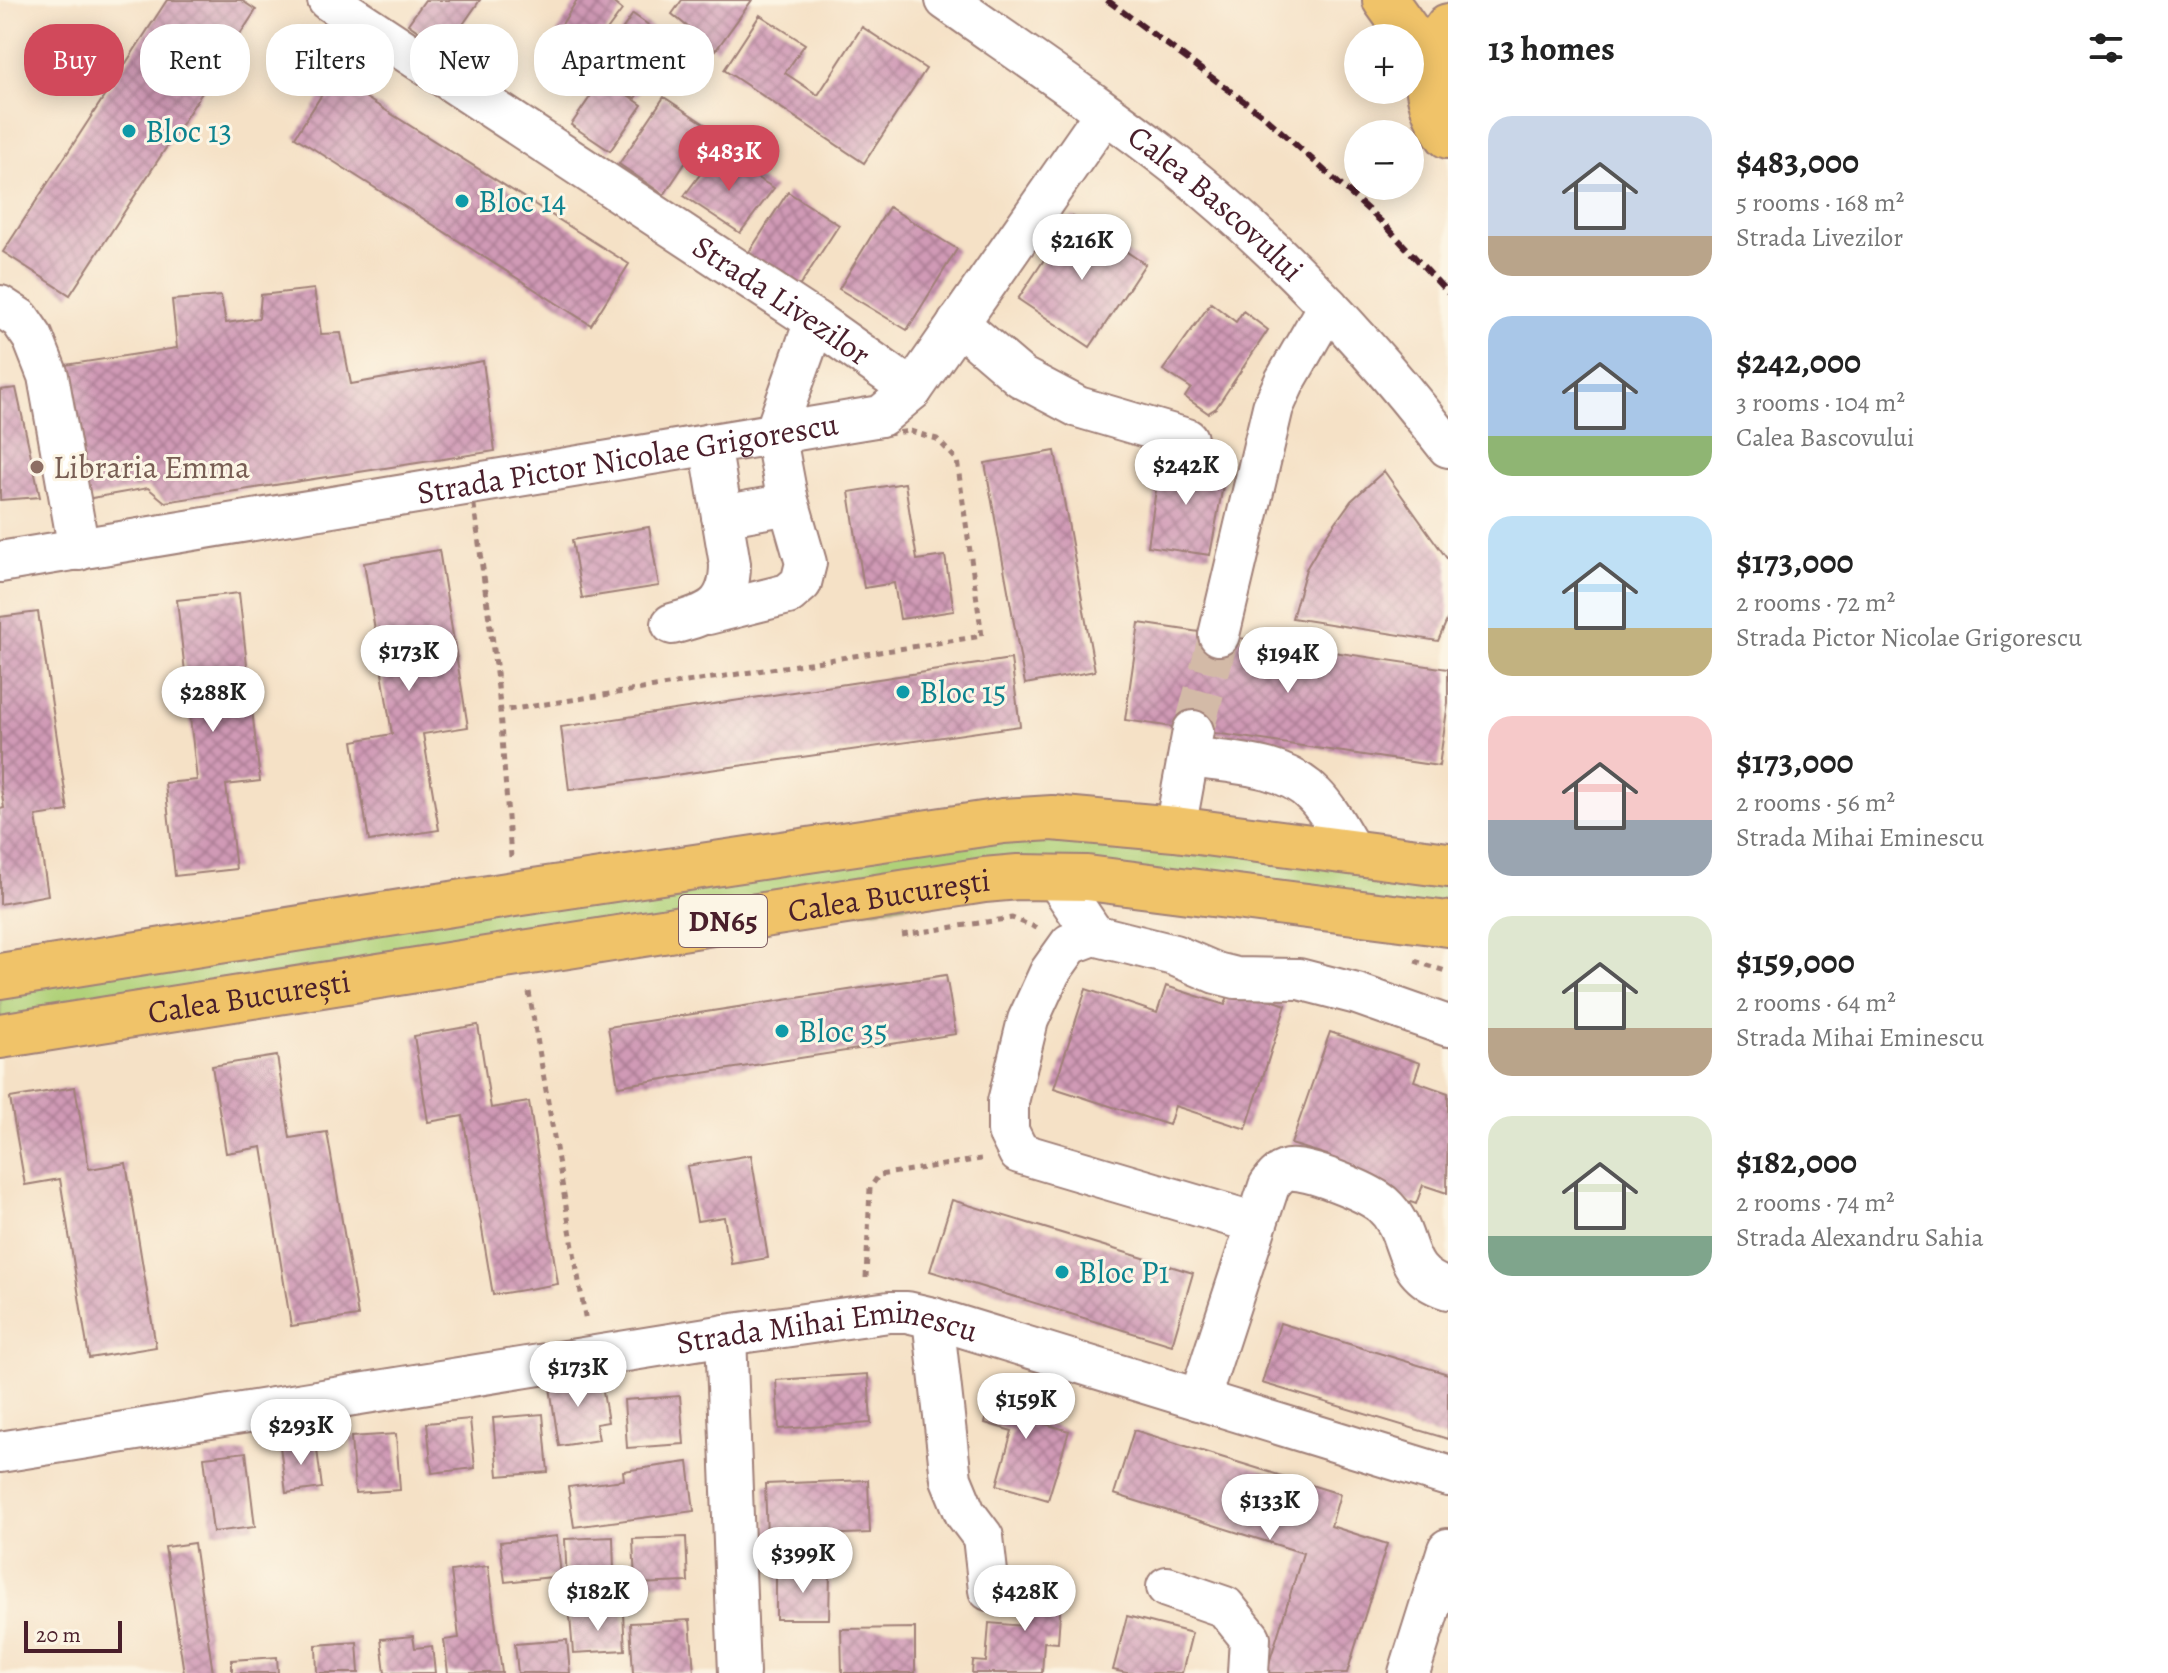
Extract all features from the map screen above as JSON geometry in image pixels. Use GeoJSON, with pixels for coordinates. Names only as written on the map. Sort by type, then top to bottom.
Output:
{"type":"FeatureCollection","features":[{"type":"Feature","properties":{"kind":"main road"},"geometry":{"type":"LineString","coordinates":[[1385,0],[1439,43],[1427,88],[1434,114],[1448,136]]}},
{"type":"Feature","properties":{"kind":"main road","name":"Calea București"},"geometry":{"type":"LineString","coordinates":[[0,976],[514,894],[1003,821],[1052,818],[1175,829],[1353,853],[1444,860]]}},
{"type":"Feature","properties":{"kind":"main road","name":"Calea București"},"geometry":{"type":"LineString","coordinates":[[0,1036],[984,880],[1055,877],[1169,887],[1448,924]]}},
{"type":"Feature","properties":{"kind":"street","name":"Strada Livezilor"},"geometry":{"type":"LineString","coordinates":[[328,0],[815,321],[912,390]]}},
{"type":"Feature","properties":{"kind":"street","name":"Calea Bascovului"},"geometry":{"type":"LineString","coordinates":[[946,0],[1179,168],[1240,220],[1328,306],[1404,389],[1448,447]]}},
{"type":"Feature","properties":{"kind":"street","name":"Strada Pictor Nicolae Grigorescu"},"geometry":{"type":"LineString","coordinates":[[0,562],[881,416],[912,390],[1105,113]]}},
{"type":"Feature","properties":{"kind":"street"},"geometry":{"type":"LineString","coordinates":[[0,306],[20,319],[33,338],[48,376],[79,550]]}},
{"type":"Feature","properties":{"kind":"street"},"geometry":{"type":"LineString","coordinates":[[1219,635],[1273,407],[1328,306]]}},
{"type":"Feature","properties":{"kind":"street"},"geometry":{"type":"LineString","coordinates":[[710,444],[730,564],[730,583],[720,602],[690,619],[788,594],[801,583],[806,563],[787,497],[775,433],[815,321]]}},
{"type":"Feature","properties":{"kind":"street"},"geometry":{"type":"LineString","coordinates":[[958,323],[1021,377],[1078,407],[1187,439]]}},
{"type":"Feature","properties":{"kind":"street"},"geometry":{"type":"LineString","coordinates":[[722,516],[778,506],[787,497]]}},
{"type":"Feature","properties":{"kind":"street"},"geometry":{"type":"LineString","coordinates":[[1175,829],[1192,744],[1279,773],[1299,783],[1314,795],[1353,853]]}},
{"type":"Feature","properties":{"kind":"street"},"geometry":{"type":"LineString","coordinates":[[1055,877],[1094,935]]}},
{"type":"Feature","properties":{"kind":"street"},"geometry":{"type":"LineString","coordinates":[[1256,1223],[1019,1153],[1008,1131],[1008,1102],[1028,1020],[1050,972],[1070,944],[1094,935],[1174,955],[1236,978],[1299,979],[1357,994],[1448,1026]]}},
{"type":"Feature","properties":{"kind":"street"},"geometry":{"type":"LineString","coordinates":[[1199,1400],[1269,1186],[1276,1176],[1289,1170],[1311,1174],[1355,1190],[1382,1204],[1400,1227],[1408,1256],[1422,1277],[1448,1289]]}},
{"type":"Feature","properties":{"kind":"street","name":"Strada Mihai Eminescu"},"geometry":{"type":"LineString","coordinates":[[0,1452],[726,1335],[907,1312],[1448,1476]]}},
{"type":"Feature","properties":{"kind":"street"},"geometry":{"type":"LineString","coordinates":[[933,1318],[951,1479],[965,1513],[983,1537],[989,1590]]}},
{"type":"Feature","properties":{"kind":"street"},"geometry":{"type":"LineString","coordinates":[[726,1335],[739,1673]]}},
{"type":"Feature","properties":{"kind":"street"},"geometry":{"type":"LineString","coordinates":[[1409,1673],[1435,1635],[1448,1549]]}},
{"type":"Feature","properties":{"kind":"street"},"geometry":{"type":"LineString","coordinates":[[1167,1587],[1225,1607],[1250,1638],[1248,1673]]}},
{"type":"Feature","properties":{"kind":"path"},"geometry":{"type":"LineString","coordinates":[[529,992],[592,1356]]}},
{"type":"Feature","properties":{"kind":"path"},"geometry":{"type":"LineString","coordinates":[[865,1315],[870,1188],[873,1181],[879,1175],[1019,1153]]}},
{"type":"Feature","properties":{"kind":"green space"},"geometry":{"type":"Polygon","coordinates":[[[1003,821],[1448,865],[1448,924],[1087,878],[0,1037],[0,976],[1003,821]]]}},
{"type":"Feature","properties":{"kind":"building","name":"Bloc 13"},"geometry":{"type":"Polygon","coordinates":[[[167,0],[241,0],[256,10],[247,24],[151,24],[167,0]]]}},
{"type":"Feature","properties":{"kind":"building"},"geometry":{"type":"Polygon","coordinates":[[[425,0],[480,0],[463,24],[408,24],[425,0]]]}},
{"type":"Feature","properties":{"kind":"building"},"geometry":{"type":"Polygon","coordinates":[[[577,0],[610,0],[622,10],[612,24],[562,24],[577,0]]]}},
{"type":"Feature","properties":{"kind":"building"},"geometry":{"type":"Polygon","coordinates":[[[682,0],[752,0],[716,50],[714,24],[684,24],[672,14],[682,0]]]}},
{"type":"Feature","properties":{"kind":"building"},"geometry":{"type":"Polygon","coordinates":[[[633,14],[647,24],[626,24],[633,14]]]}},
{"type":"Feature","properties":{"kind":"building"},"geometry":{"type":"Polygon","coordinates":[[[760,15],[805,44],[785,73],[818,95],[862,27],[926,69],[864,163],[724,70],[760,15]]]}},
{"type":"Feature","properties":{"kind":"building","name":"Bloc 13"},"geometry":{"type":"Polygon","coordinates":[[[140,41],[140,96],[200,96],[70,295],[3,252],[105,96],[124,96],[124,66],[140,41]]]}},
{"type":"Feature","properties":{"kind":"building","name":"Bloc 14"},"geometry":{"type":"Polygon","coordinates":[[[321,96],[363,96],[629,264],[591,325],[295,137],[321,96]]]}},
{"type":"Feature","properties":{"kind":"building"},"geometry":{"type":"Polygon","coordinates":[[[591,96],[629,96],[642,105],[610,151],[571,125],[591,96]]]}},
{"type":"Feature","properties":{"kind":"building"},"geometry":{"type":"Polygon","coordinates":[[[664,97],[709,127],[664,195],[619,164],[664,97]]]}},
{"type":"Feature","properties":{"kind":"building"},"geometry":{"type":"Polygon","coordinates":[[[716,153],[774,188],[740,233],[684,196],[716,153]]]}},
{"type":"Feature","properties":{"kind":"building"},"geometry":{"type":"Polygon","coordinates":[[[788,192],[839,225],[791,299],[740,266],[788,192]]]}},
{"type":"Feature","properties":{"kind":"building"},"geometry":{"type":"Polygon","coordinates":[[[889,207],[957,249],[907,330],[839,289],[889,207]]]}},
{"type":"Feature","properties":{"kind":"building"},"geometry":{"type":"Polygon","coordinates":[[[1073,216],[1145,264],[1090,347],[1018,299],[1073,216]]]}},
{"type":"Feature","properties":{"kind":"building"},"geometry":{"type":"Polygon","coordinates":[[[314,289],[321,334],[341,333],[351,384],[483,361],[495,451],[165,502],[148,488],[86,499],[65,365],[177,348],[172,300],[221,296],[226,323],[259,318],[261,295],[314,289]]]}},
{"type":"Feature","properties":{"kind":"building"},"geometry":{"type":"Polygon","coordinates":[[[1211,303],[1236,322],[1243,311],[1268,330],[1216,408],[1208,413],[1185,397],[1191,388],[1163,370],[1211,303]]]}},
{"type":"Feature","properties":{"kind":"building"},"geometry":{"type":"Polygon","coordinates":[[[16,388],[40,497],[0,500],[0,390],[16,388]]]}},
{"type":"Feature","properties":{"kind":"building"},"geometry":{"type":"Polygon","coordinates":[[[1055,451],[1095,671],[1025,684],[985,463],[1055,451]]]}},
{"type":"Feature","properties":{"kind":"building"},"geometry":{"type":"Polygon","coordinates":[[[1160,461],[1195,466],[1195,461],[1221,465],[1219,474],[1225,475],[1210,555],[1148,546],[1160,461]]]}},
{"type":"Feature","properties":{"kind":"building"},"geometry":{"type":"Polygon","coordinates":[[[1384,471],[1448,560],[1448,618],[1438,641],[1292,618],[1306,569],[1323,540],[1351,501],[1384,471]]]}},
{"type":"Feature","properties":{"kind":"building"},"geometry":{"type":"Polygon","coordinates":[[[905,483],[917,560],[945,556],[954,611],[900,619],[894,583],[864,588],[849,492],[905,483]]]}},
{"type":"Feature","properties":{"kind":"building"},"geometry":{"type":"Polygon","coordinates":[[[649,527],[659,586],[582,598],[572,540],[649,527]]]}},
{"type":"Feature","properties":{"kind":"building"},"geometry":{"type":"Polygon","coordinates":[[[439,550],[468,727],[423,734],[439,830],[369,841],[353,741],[392,734],[364,563],[439,550]]]}},
{"type":"Feature","properties":{"kind":"building"},"geometry":{"type":"Polygon","coordinates":[[[239,593],[260,781],[226,785],[236,869],[175,876],[165,783],[197,780],[177,600],[239,593]]]}},
{"type":"Feature","properties":{"kind":"building"},"geometry":{"type":"Polygon","coordinates":[[[38,612],[68,811],[36,816],[48,895],[0,904],[0,809],[4,808],[0,781],[0,617],[38,612]]]}},
{"type":"Feature","properties":{"kind":"building"},"geometry":{"type":"Polygon","coordinates":[[[1139,623],[1448,669],[1448,703],[1439,766],[1125,720],[1139,623]]]}},
{"type":"Feature","properties":{"kind":"building","name":"Bloc 15"},"geometry":{"type":"Polygon","coordinates":[[[1011,659],[1020,726],[569,790],[561,727],[1011,659]]]}},
{"type":"Feature","properties":{"kind":"building","name":"Bloc 35"},"geometry":{"type":"Polygon","coordinates":[[[946,975],[956,1034],[618,1086],[608,1027],[946,975]]]}},
{"type":"Feature","properties":{"kind":"building"},"geometry":{"type":"Polygon","coordinates":[[[1166,986],[1225,1005],[1231,986],[1286,1005],[1246,1129],[1175,1106],[1169,1125],[1054,1088],[1086,989],[1157,1013],[1166,986]]]}},
{"type":"Feature","properties":{"kind":"building"},"geometry":{"type":"Polygon","coordinates":[[[478,1025],[491,1108],[529,1102],[558,1284],[493,1295],[463,1116],[428,1122],[414,1036],[478,1025]]]}},
{"type":"Feature","properties":{"kind":"building"},"geometry":{"type":"Polygon","coordinates":[[[1330,1032],[1420,1063],[1414,1081],[1448,1093],[1447,1193],[1423,1185],[1416,1204],[1321,1171],[1327,1155],[1291,1144],[1330,1032]]]}},
{"type":"Feature","properties":{"kind":"building"},"geometry":{"type":"Polygon","coordinates":[[[277,1056],[290,1138],[327,1132],[358,1316],[291,1326],[262,1147],[226,1153],[212,1066],[277,1056]]]}},
{"type":"Feature","properties":{"kind":"building"},"geometry":{"type":"Polygon","coordinates":[[[75,1087],[89,1169],[126,1163],[156,1347],[89,1358],[60,1179],[25,1185],[10,1098],[75,1087]]]}},
{"type":"Feature","properties":{"kind":"building"},"geometry":{"type":"Polygon","coordinates":[[[751,1155],[768,1258],[732,1264],[724,1217],[697,1221],[687,1166],[751,1155]]]}},
{"type":"Feature","properties":{"kind":"building","name":"Bloc P1"},"geometry":{"type":"Polygon","coordinates":[[[952,1200],[1193,1273],[1172,1345],[930,1271],[952,1200]]]}},
{"type":"Feature","properties":{"kind":"building"},"geometry":{"type":"Polygon","coordinates":[[[1280,1323],[1448,1374],[1448,1439],[1262,1383],[1280,1323]]]}},
{"type":"Feature","properties":{"kind":"building"},"geometry":{"type":"Polygon","coordinates":[[[591,1374],[593,1387],[602,1386],[608,1422],[596,1424],[599,1440],[559,1446],[549,1381],[591,1374]]]}},
{"type":"Feature","properties":{"kind":"building"},"geometry":{"type":"Polygon","coordinates":[[[868,1374],[871,1423],[779,1429],[776,1380],[868,1374]]]}},
{"type":"Feature","properties":{"kind":"building"},"geometry":{"type":"Polygon","coordinates":[[[999,1376],[1038,1388],[1029,1419],[1069,1431],[1048,1500],[997,1485],[1012,1431],[985,1423],[999,1376]]]}},
{"type":"Feature","properties":{"kind":"building"},"geometry":{"type":"Polygon","coordinates":[[[680,1396],[684,1444],[627,1448],[624,1400],[680,1396]]]}},
{"type":"Feature","properties":{"kind":"building"},"geometry":{"type":"Polygon","coordinates":[[[543,1414],[548,1472],[498,1476],[493,1418],[543,1414]]]}},
{"type":"Feature","properties":{"kind":"building"},"geometry":{"type":"Polygon","coordinates":[[[470,1419],[475,1468],[432,1473],[427,1423],[470,1419]]]}},
{"type":"Feature","properties":{"kind":"building"},"geometry":{"type":"Polygon","coordinates":[[[1134,1430],[1340,1494],[1331,1526],[1387,1544],[1347,1673],[1266,1673],[1303,1553],[1114,1494],[1134,1430]]]}},
{"type":"Feature","properties":{"kind":"building"},"geometry":{"type":"Polygon","coordinates":[[[396,1434],[400,1490],[355,1493],[351,1437],[396,1434]]]}},
{"type":"Feature","properties":{"kind":"building"},"geometry":{"type":"Polygon","coordinates":[[[316,1442],[322,1488],[286,1493],[280,1446],[316,1442]]]}},
{"type":"Feature","properties":{"kind":"building"},"geometry":{"type":"Polygon","coordinates":[[[246,1452],[255,1527],[213,1532],[204,1457],[246,1452]]]}},
{"type":"Feature","properties":{"kind":"building"},"geometry":{"type":"Polygon","coordinates":[[[688,1462],[694,1511],[574,1527],[568,1487],[624,1480],[623,1471],[688,1462]]]}},
{"type":"Feature","properties":{"kind":"building"},"geometry":{"type":"Polygon","coordinates":[[[868,1480],[870,1533],[767,1537],[765,1484],[868,1480]]]}},
{"type":"Feature","properties":{"kind":"building"},"geometry":{"type":"Polygon","coordinates":[[[557,1536],[561,1576],[505,1582],[500,1542],[557,1536]]]}},
{"type":"Feature","properties":{"kind":"building"},"geometry":{"type":"Polygon","coordinates":[[[613,1537],[615,1605],[568,1607],[565,1539],[613,1537]]]}},
{"type":"Feature","properties":{"kind":"building"},"geometry":{"type":"Polygon","coordinates":[[[686,1537],[688,1582],[635,1584],[633,1539],[686,1537]]]}},
{"type":"Feature","properties":{"kind":"building"},"geometry":{"type":"Polygon","coordinates":[[[194,1543],[213,1673],[184,1673],[165,1547],[194,1543]]]}},
{"type":"Feature","properties":{"kind":"building"},"geometry":{"type":"Polygon","coordinates":[[[488,1566],[502,1673],[448,1673],[444,1640],[459,1638],[451,1571],[488,1566]]]}},
{"type":"Feature","properties":{"kind":"building"},"geometry":{"type":"Polygon","coordinates":[[[776,1572],[830,1572],[829,1619],[776,1619],[776,1572]]]}},
{"type":"Feature","properties":{"kind":"building"},"geometry":{"type":"Polygon","coordinates":[[[1027,1579],[1062,1581],[1058,1643],[1044,1642],[1042,1673],[972,1673],[973,1661],[986,1662],[989,1623],[1024,1626],[1027,1579]]]}},
{"type":"Feature","properties":{"kind":"building"},"geometry":{"type":"Polygon","coordinates":[[[623,1613],[625,1650],[573,1653],[570,1616],[623,1613]]]}},
{"type":"Feature","properties":{"kind":"building"},"geometry":{"type":"Polygon","coordinates":[[[1127,1616],[1192,1633],[1182,1673],[1113,1670],[1127,1616]]]}},
{"type":"Feature","properties":{"kind":"building"},"geometry":{"type":"Polygon","coordinates":[[[690,1620],[694,1673],[633,1673],[630,1623],[690,1620]]]}},
{"type":"Feature","properties":{"kind":"building"},"geometry":{"type":"Polygon","coordinates":[[[915,1628],[915,1673],[842,1673],[841,1629],[915,1628]]]}},
{"type":"Feature","properties":{"kind":"building"},"geometry":{"type":"Polygon","coordinates":[[[413,1636],[415,1648],[432,1646],[435,1673],[385,1673],[381,1639],[413,1636]]]}},
{"type":"Feature","properties":{"kind":"building"},"geometry":{"type":"Polygon","coordinates":[[[567,1640],[570,1673],[518,1673],[515,1644],[567,1640]]]}},
{"type":"Feature","properties":{"kind":"building"},"geometry":{"type":"Polygon","coordinates":[[[357,1642],[359,1673],[317,1673],[316,1645],[357,1642]]]}},
{"type":"Feature","properties":{"kind":"building"},"geometry":{"type":"Polygon","coordinates":[[[277,1657],[278,1673],[232,1673],[232,1660],[277,1657]]]}},
{"type":"Feature","properties":{"kind":"tunnel"},"geometry":{"type":"LineString","coordinates":[[1194,730],[1219,635]]}},
{"type":"Feature","properties":{"kind":"railway"},"geometry":{"type":"LineString","coordinates":[[1107,0],[1264,116],[1386,226],[1448,293]]}},
{"type":"Feature","properties":{"kind":"place","name":"Bloc 13"},"geometry":{"type":"Point","coordinates":[129,131]}},
{"type":"Feature","properties":{"kind":"place","name":"Bloc 14"},"geometry":{"type":"Point","coordinates":[462,201]}},
{"type":"Feature","properties":{"kind":"place","name":"Libraria Emma"},"geometry":{"type":"Point","coordinates":[37,467]}},
{"type":"Feature","properties":{"kind":"place","name":"Bloc 15"},"geometry":{"type":"Point","coordinates":[903,692]}},
{"type":"Feature","properties":{"kind":"place","name":"Bloc 35"},"geometry":{"type":"Point","coordinates":[782,1031]}},
{"type":"Feature","properties":{"kind":"place","name":"Bloc P1"},"geometry":{"type":"Point","coordinates":[1062,1272]}}]}
